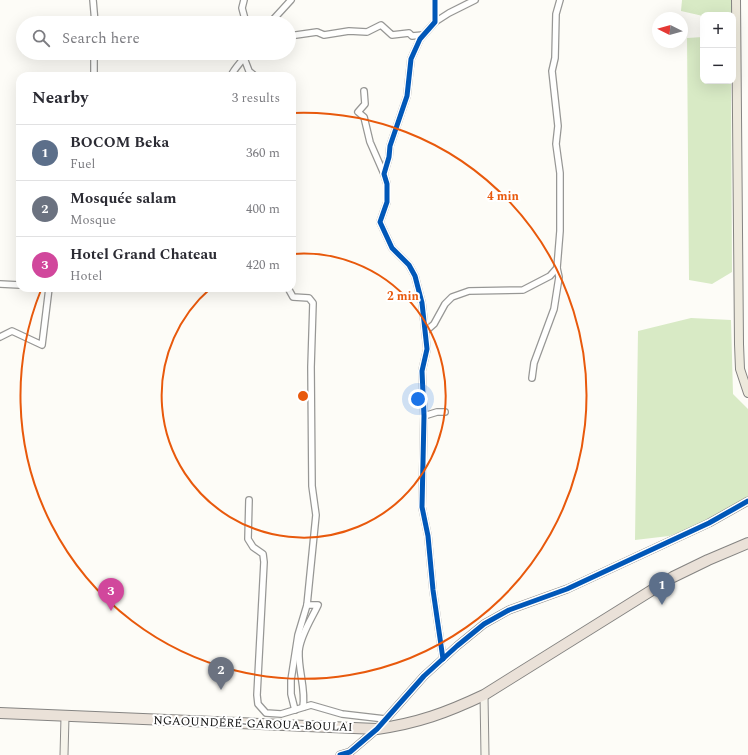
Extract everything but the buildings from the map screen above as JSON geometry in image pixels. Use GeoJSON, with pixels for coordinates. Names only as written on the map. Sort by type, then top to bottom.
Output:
{"type":"FeatureCollection","features":[{"type":"Feature","properties":{"kind":"highway","name":"NGAOUNDÉRÉ-GAROUA-BOULAI"},"geometry":{"type":"LineString","coordinates":[[0,713],[65,717],[377,729],[424,720],[454,710],[484,695],[673,577],[748,543]]}},
{"type":"Feature","properties":{"kind":"main road"},"geometry":{"type":"LineString","coordinates":[[736,0],[739,344],[740,369],[748,393]]}},
{"type":"Feature","properties":{"kind":"street"},"geometry":{"type":"LineString","coordinates":[[93,0],[94,16]]}},
{"type":"Feature","properties":{"kind":"street"},"geometry":{"type":"LineString","coordinates":[[244,0],[242,8],[244,16]]}},
{"type":"Feature","properties":{"kind":"street"},"geometry":{"type":"LineString","coordinates":[[276,16],[291,0]]}},
{"type":"Feature","properties":{"kind":"street"},"geometry":{"type":"LineString","coordinates":[[435,0],[435,22]]}},
{"type":"Feature","properties":{"kind":"street"},"geometry":{"type":"LineString","coordinates":[[384,174],[389,157],[390,146],[407,96],[411,59],[416,46],[423,35],[435,22],[449,13],[465,7],[475,0]]}},
{"type":"Feature","properties":{"kind":"street"},"geometry":{"type":"LineString","coordinates":[[532,378],[534,363],[554,309],[559,277],[557,268],[560,230],[560,174],[556,144],[558,126],[552,71],[555,58],[556,14],[560,0]]}},
{"type":"Feature","properties":{"kind":"street"},"geometry":{"type":"LineString","coordinates":[[296,35],[317,32],[324,35],[349,31],[367,32],[381,25],[392,35],[409,33],[412,36],[423,35]]}},
{"type":"Feature","properties":{"kind":"street"},"geometry":{"type":"LineString","coordinates":[[94,60],[94,72]]}},
{"type":"Feature","properties":{"kind":"street"},"geometry":{"type":"LineString","coordinates":[[233,72],[243,60]]}},
{"type":"Feature","properties":{"kind":"street"},"geometry":{"type":"LineString","coordinates":[[246,60],[250,72]]}},
{"type":"Feature","properties":{"kind":"street"},"geometry":{"type":"LineString","coordinates":[[364,91],[365,104],[358,112],[364,117],[370,142],[388,184],[388,202],[380,222],[392,248],[409,265],[415,276],[420,290],[426,331],[427,349],[422,371],[424,416],[422,507],[428,536],[442,659]]}},
{"type":"Feature","properties":{"kind":"street"},"geometry":{"type":"LineString","coordinates":[[426,331],[434,324],[445,304],[452,297],[469,291],[523,290],[550,276],[557,268]]}},
{"type":"Feature","properties":{"kind":"street"},"geometry":{"type":"LineString","coordinates":[[0,284],[16,285]]}},
{"type":"Feature","properties":{"kind":"street"},"geometry":{"type":"LineString","coordinates":[[0,338],[12,331],[42,345],[49,292]]}},
{"type":"Feature","properties":{"kind":"street"},"geometry":{"type":"LineString","coordinates":[[290,292],[293,297],[309,298],[312,303],[312,486],[316,515],[307,605],[298,635],[291,680],[291,694],[295,710]]}},
{"type":"Feature","properties":{"kind":"street"},"geometry":{"type":"LineString","coordinates":[[424,416],[437,412],[445,412]]}},
{"type":"Feature","properties":{"kind":"street"},"geometry":{"type":"LineString","coordinates":[[250,500],[248,539],[253,547],[263,554],[264,562],[257,695],[258,704],[266,713],[281,714],[311,705],[342,714],[385,719]]}},
{"type":"Feature","properties":{"kind":"street"},"geometry":{"type":"LineString","coordinates":[[340,755],[350,752],[377,729],[424,676],[484,624],[509,610],[567,589],[709,522],[748,501]]}},
{"type":"Feature","properties":{"kind":"street"},"geometry":{"type":"LineString","coordinates":[[303,708],[305,697],[301,680],[299,650],[318,605],[307,605]]}},
{"type":"Feature","properties":{"kind":"street"},"geometry":{"type":"LineString","coordinates":[[484,695],[485,755]]}},
{"type":"Feature","properties":{"kind":"street"},"geometry":{"type":"LineString","coordinates":[[64,755],[65,717]]}},
{"type":"Feature","properties":{"kind":"green space"},"geometry":{"type":"Polygon","coordinates":[[[682,0],[732,0],[732,12],[700,12],[700,15],[681,11],[682,0]]]}},
{"type":"Feature","properties":{"kind":"green space"},"geometry":{"type":"Polygon","coordinates":[[[700,37],[700,84],[731,84],[732,272],[712,284],[689,280],[688,38],[700,37]]]}},
{"type":"Feature","properties":{"kind":"green space"},"geometry":{"type":"Polygon","coordinates":[[[691,318],[731,320],[733,394],[748,409],[748,501],[723,517],[669,536],[635,540],[638,331],[691,318]]]}},
{"type":"Feature","properties":{"kind":"cycle path"},"geometry":{"type":"LineString","coordinates":[[435,0],[435,22],[420,39],[411,59],[407,96],[390,146],[389,157],[384,174],[387,184],[387,202],[380,222],[392,248],[409,265],[415,276],[422,303],[427,349],[422,371],[424,416],[422,507],[428,536],[433,590],[443,659]]}},
{"type":"Feature","properties":{"kind":"cycle path"},"geometry":{"type":"LineString","coordinates":[[340,755],[350,752],[377,729],[424,676],[484,624],[509,610],[567,589],[709,523],[748,501]]}},
{"type":"Feature","properties":{"kind":"place","name":"BOCOM Beka"},"geometry":{"type":"Point","coordinates":[662,605]}},
{"type":"Feature","properties":{"kind":"place","name":"Hotel Grand Chateau"},"geometry":{"type":"Point","coordinates":[111,611]}},
{"type":"Feature","properties":{"kind":"place","name":"Mosquée salam"},"geometry":{"type":"Point","coordinates":[221,690]}}]}
